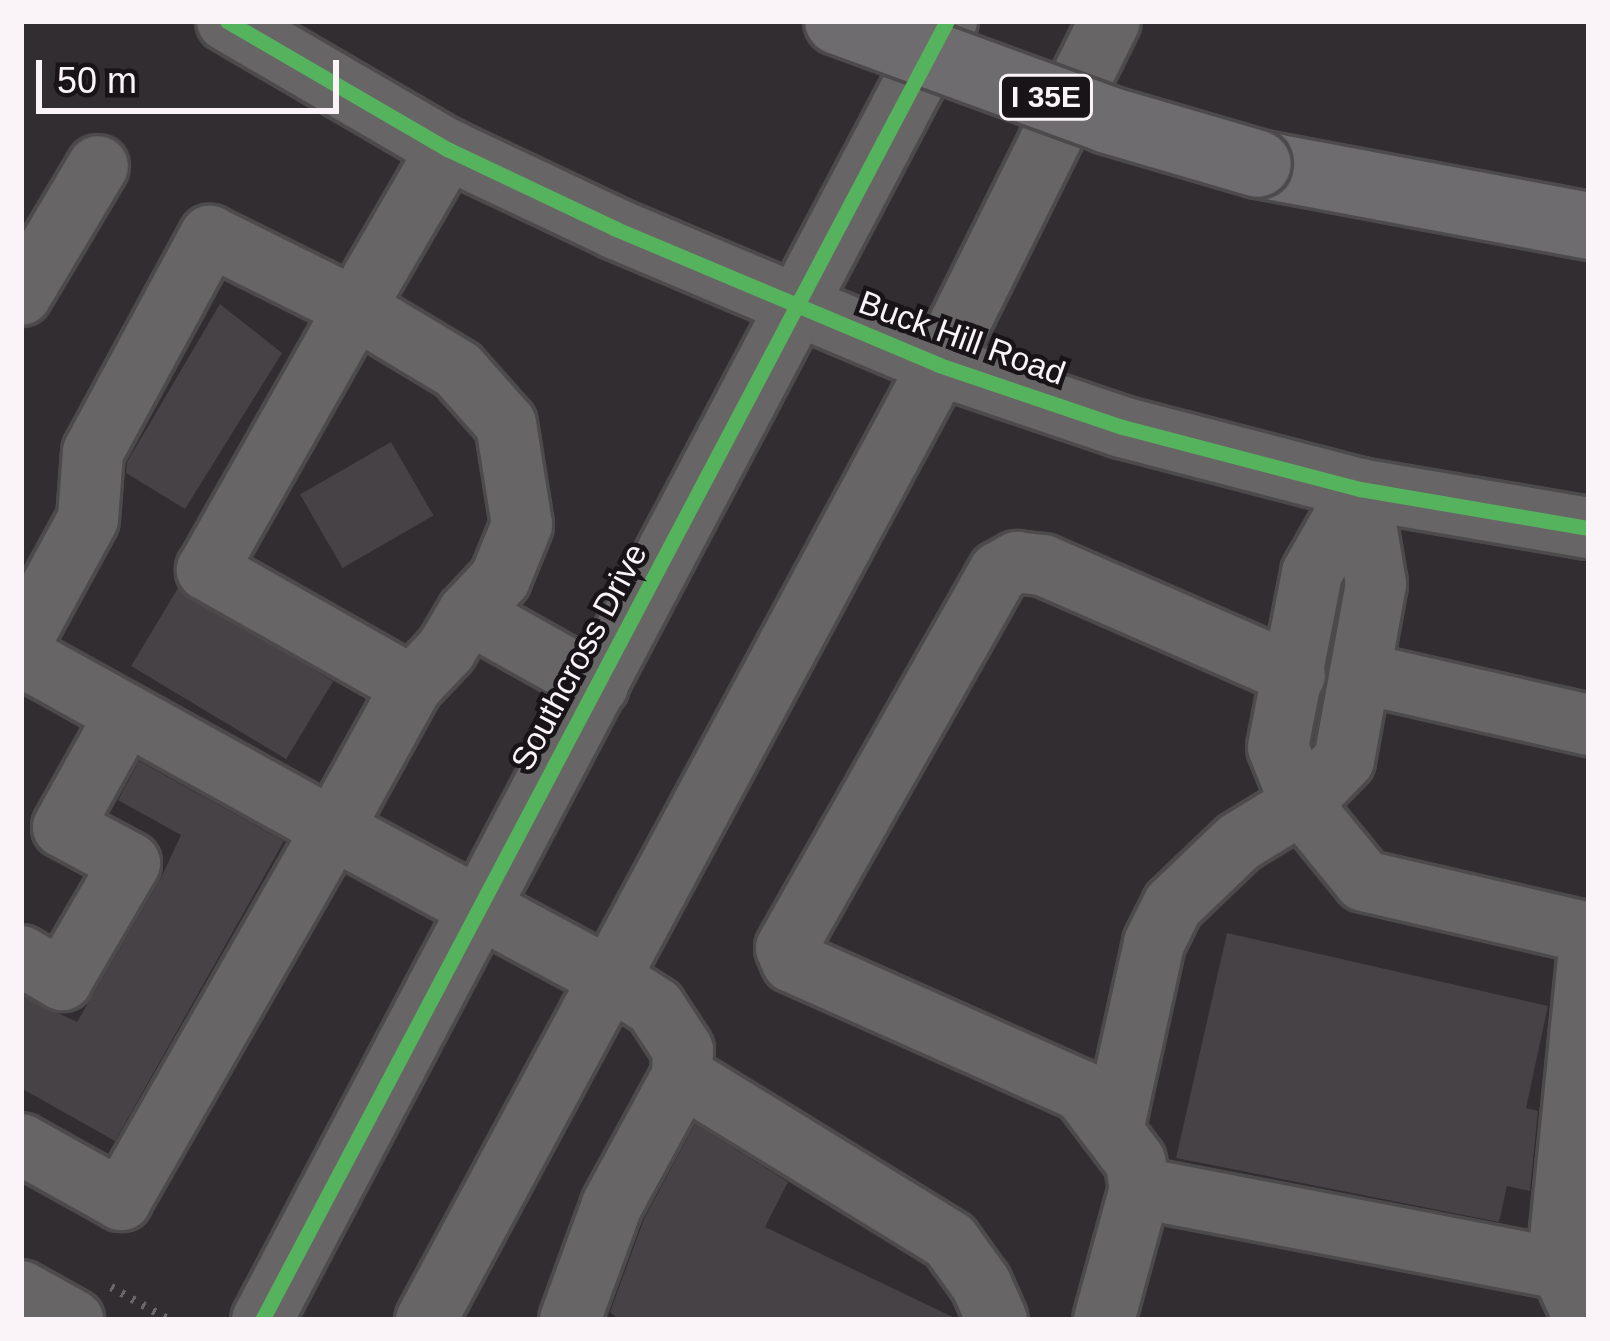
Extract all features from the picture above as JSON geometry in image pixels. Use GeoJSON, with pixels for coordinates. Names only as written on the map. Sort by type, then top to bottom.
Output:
{"type":"FeatureCollection","features":[{"type":"Feature","properties":{"kind":"highway","name":"I 35E"},"geometry":{"type":"LineString","coordinates":[[838,21],[1108,120],[1258,164],[1589,226]]}},
{"type":"Feature","properties":{"kind":"street","name":"Buck Hill Road"},"geometry":{"type":"LineString","coordinates":[[227,21],[447,149],[797,307],[939,364],[1121,428],[1360,489],[1589,529]]}},
{"type":"Feature","properties":{"kind":"street","name":"Southcross Drive"},"geometry":{"type":"LineString","coordinates":[[262,1320],[947,21]]}},
{"type":"Feature","properties":{"kind":"street"},"geometry":{"type":"LineString","coordinates":[[426,1320],[939,364],[1110,21]]}},
{"type":"Feature","properties":{"kind":"street"},"geometry":{"type":"LineString","coordinates":[[412,686],[207,570],[447,149]]}},
{"type":"Feature","properties":{"kind":"street"},"geometry":{"type":"LineString","coordinates":[[26,275],[98,166]]}},
{"type":"Feature","properties":{"kind":"street"},"geometry":{"type":"LineString","coordinates":[[21,643],[88,519],[93,452],[210,236],[355,308],[458,370],[506,424],[523,525],[500,579],[412,686],[121,1200],[21,1144]]}},
{"type":"Feature","properties":{"kind":"street"},"geometry":{"type":"LineString","coordinates":[[1113,1130],[1154,943],[1173,904],[1239,842],[1301,804],[1344,760],[1376,584],[1360,489]]}},
{"type":"Feature","properties":{"kind":"street"},"geometry":{"type":"LineString","coordinates":[[1360,489],[1312,573],[1278,747],[1301,804],[1364,881],[1589,933]]}},
{"type":"Feature","properties":{"kind":"street"},"geometry":{"type":"LineString","coordinates":[[1104,1320],[1140,1188],[1136,1161],[1082,1091],[792,962],[786,948],[999,572],[1017,562],[1043,565],[1295,675]]}},
{"type":"Feature","properties":{"kind":"street"},"geometry":{"type":"LineString","coordinates":[[468,613],[598,686]]}},
{"type":"Feature","properties":{"kind":"street"},"geometry":{"type":"LineString","coordinates":[[21,656],[655,1007],[683,1050],[682,1076],[612,1205],[570,1320]]}},
{"type":"Feature","properties":{"kind":"street"},"geometry":{"type":"LineString","coordinates":[[1360,673],[1589,724]]}},
{"type":"Feature","properties":{"kind":"street"},"geometry":{"type":"LineString","coordinates":[[21,956],[62,980],[130,862],[63,827],[126,714]]}},
{"type":"Feature","properties":{"kind":"street"},"geometry":{"type":"LineString","coordinates":[[1140,1188],[1573,1294],[1589,946]]}},
{"type":"Feature","properties":{"kind":"street"},"geometry":{"type":"LineString","coordinates":[[682,1076],[950,1241],[981,1284],[997,1320]]}},
{"type":"Feature","properties":{"kind":"street"},"geometry":{"type":"LineString","coordinates":[[21,1291],[73,1320]]}},
{"type":"Feature","properties":{"kind":"building"},"geometry":{"type":"Polygon","coordinates":[[[220,304],[282,353],[185,509],[126,473],[127,462],[220,304]]]}},
{"type":"Feature","properties":{"kind":"building"},"geometry":{"type":"Polygon","coordinates":[[[391,442],[434,516],[343,568],[300,494],[391,442]]]}},
{"type":"Feature","properties":{"kind":"building"},"geometry":{"type":"Polygon","coordinates":[[[178,588],[333,681],[286,759],[131,666],[178,588]]]}},
{"type":"Feature","properties":{"kind":"building"},"geometry":{"type":"Polygon","coordinates":[[[139,761],[284,841],[115,1141],[21,1088],[21,996],[77,1022],[160,880],[181,835],[118,800],[139,761]]]}},
{"type":"Feature","properties":{"kind":"building"},"geometry":{"type":"Polygon","coordinates":[[[1227,933],[1548,1006],[1526,1108],[1538,1111],[1530,1191],[1507,1186],[1499,1222],[1176,1158],[1227,933]]]}},
{"type":"Feature","properties":{"kind":"building"},"geometry":{"type":"Polygon","coordinates":[[[695,1124],[788,1182],[765,1227],[959,1320],[620,1320],[610,1312],[644,1219],[695,1124]]]}},
{"type":"Feature","properties":{"kind":"cycle path"},"geometry":{"type":"LineString","coordinates":[[227,21],[447,149],[616,229],[939,365],[1122,427],[1360,489],[1589,528]]}},
{"type":"Feature","properties":{"kind":"cycle path"},"geometry":{"type":"LineString","coordinates":[[262,1320],[947,21]]}}]}
